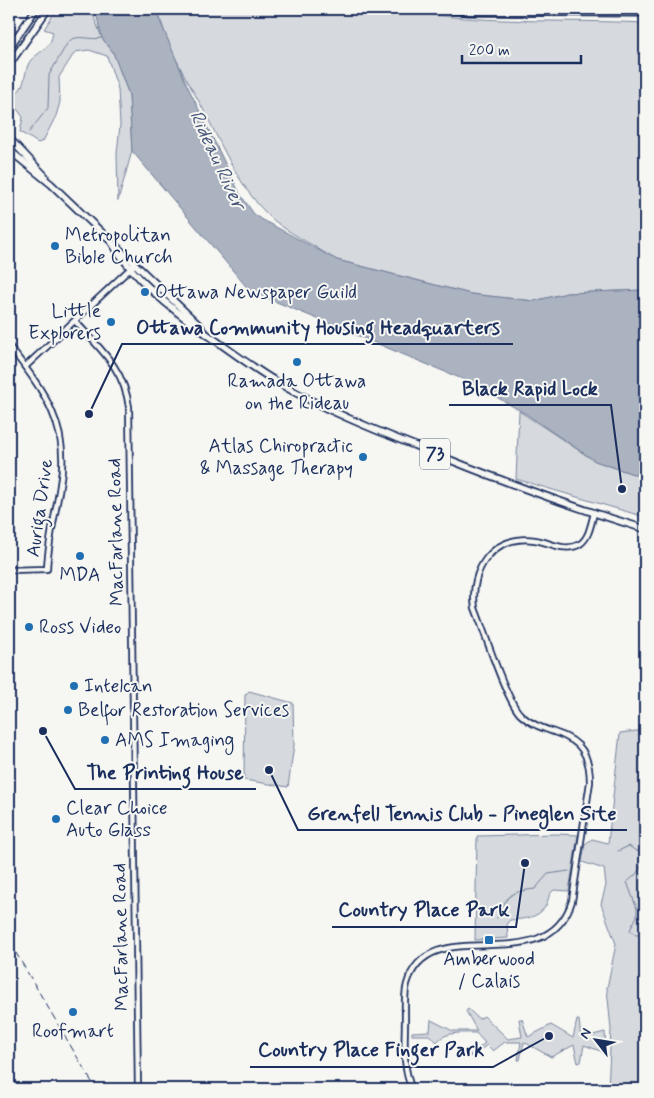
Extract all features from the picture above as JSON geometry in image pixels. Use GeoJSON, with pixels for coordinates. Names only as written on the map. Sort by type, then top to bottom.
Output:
{"type":"FeatureCollection","features":[{"type":"Feature","properties":{"kind":"main road"},"geometry":{"type":"LineString","coordinates":[[9,46],[36,9]]}},
{"type":"Feature","properties":{"kind":"main road"},"geometry":{"type":"LineString","coordinates":[[10,63],[48,9]]}},
{"type":"Feature","properties":{"kind":"main road"},"geometry":{"type":"LineString","coordinates":[[441,9],[470,12],[645,12]]}},
{"type":"Feature","properties":{"kind":"main road","name":"73"},"geometry":{"type":"LineString","coordinates":[[10,138],[51,184]]}},
{"type":"Feature","properties":{"kind":"main road"},"geometry":{"type":"LineString","coordinates":[[10,151],[21,149]]}},
{"type":"Feature","properties":{"kind":"main road","name":"73"},"geometry":{"type":"LineString","coordinates":[[10,151],[51,184],[111,241],[134,266],[208,334],[264,374],[316,403],[513,486],[594,514],[645,529]]}},
{"type":"Feature","properties":{"kind":"street"},"geometry":{"type":"LineString","coordinates":[[25,367],[76,322],[134,266]]}},
{"type":"Feature","properties":{"kind":"street","name":"MacFarlane Road"},"geometry":{"type":"LineString","coordinates":[[76,322],[106,355],[121,377],[129,407],[138,1089]]}},
{"type":"Feature","properties":{"kind":"street","name":"Auriga Drive"},"geometry":{"type":"LineString","coordinates":[[9,346],[49,402],[62,442],[62,472],[47,569],[9,570]]}},
{"type":"Feature","properties":{"kind":"street"},"geometry":{"type":"LineString","coordinates":[[412,1089],[406,1070],[405,997],[408,981],[418,966],[432,954],[449,947],[524,943],[543,938],[558,928],[571,907],[590,782],[587,763],[573,740],[529,720],[516,708],[475,608],[474,589],[475,580],[483,563],[496,549],[513,541],[522,540],[536,540],[563,547],[572,547],[585,539],[594,514]]}},
{"type":"Feature","properties":{"kind":"shaded area"},"geometry":{"type":"Polygon","coordinates":[[[57,9],[91,9],[102,38],[113,52],[129,95],[132,151],[118,201],[117,153],[120,125],[118,89],[107,56],[89,50],[75,52],[59,77],[60,102],[56,116],[43,141],[38,143],[20,132],[23,117],[11,101],[23,85],[30,62],[50,42],[53,32],[44,29],[57,9]]]}},
{"type":"Feature","properties":{"kind":"shaded area"},"geometry":{"type":"Polygon","coordinates":[[[158,9],[395,9],[426,14],[488,19],[645,23],[645,290],[567,293],[534,301],[471,294],[337,260],[328,255],[274,221],[248,191],[230,163],[176,58],[165,34],[158,9]]]}},
{"type":"Feature","properties":{"kind":"shaded area"},"geometry":{"type":"Polygon","coordinates":[[[519,411],[595,461],[645,478],[645,517],[516,479],[519,411]]]}},
{"type":"Feature","properties":{"kind":"shaded area"},"geometry":{"type":"Polygon","coordinates":[[[249,691],[293,703],[294,745],[288,787],[244,780],[245,695],[249,691]]]}},
{"type":"Feature","properties":{"kind":"shaded area"},"geometry":{"type":"Polygon","coordinates":[[[645,730],[645,1089],[608,1089],[611,1029],[607,988],[616,944],[601,904],[606,885],[604,869],[582,862],[585,844],[592,839],[608,843],[620,733],[645,730]]]}},
{"type":"Feature","properties":{"kind":"shaded area"},"geometry":{"type":"Polygon","coordinates":[[[578,835],[569,891],[554,890],[550,894],[545,907],[538,914],[529,918],[510,920],[507,923],[508,938],[475,940],[477,836],[578,835]]]}},
{"type":"Feature","properties":{"kind":"shaded area"},"geometry":{"type":"Polygon","coordinates":[[[468,1009],[479,1019],[484,1016],[508,1039],[522,1037],[519,1019],[522,1019],[528,1037],[551,1025],[573,1038],[577,1020],[579,1020],[581,1038],[605,1032],[606,1053],[584,1045],[581,1062],[578,1063],[574,1045],[551,1057],[524,1042],[520,1060],[518,1060],[521,1042],[505,1042],[493,1051],[487,1045],[471,1057],[470,1055],[485,1043],[476,1033],[450,1034],[440,1038],[437,1042],[429,1035],[412,1035],[412,1032],[430,1031],[431,1020],[453,1031],[477,1031],[466,1011],[468,1009]]]}},
{"type":"Feature","properties":{"kind":"water","name":"Rideau River"},"geometry":{"type":"Polygon","coordinates":[[[95,9],[155,9],[187,85],[240,194],[254,214],[337,260],[471,294],[534,301],[567,293],[645,290],[645,478],[595,461],[526,414],[472,383],[250,291],[132,151],[129,95],[113,52],[102,38],[95,9]]]}},
{"type":"Feature","properties":{"kind":"waterway"},"geometry":{"type":"LineString","coordinates":[[29,132],[48,108],[49,75],[68,42],[76,38],[102,38]]}},
{"type":"Feature","properties":{"kind":"waterway"},"geometry":{"type":"LineString","coordinates":[[645,834],[642,847],[645,854]]}},
{"type":"Feature","properties":{"kind":"waterway"},"geometry":{"type":"LineString","coordinates":[[618,851],[629,846],[636,851],[644,851]]}},
{"type":"Feature","properties":{"kind":"waterway"},"geometry":{"type":"LineString","coordinates":[[645,855],[639,870],[627,882],[637,909],[637,916],[630,930],[636,935],[645,935]]}},
{"type":"Feature","properties":{"kind":"waterway"},"geometry":{"type":"LineString","coordinates":[[497,918],[504,904],[514,893],[535,889],[548,874],[569,871]]}},
{"type":"Feature","properties":{"kind":"waterway"},"geometry":{"type":"LineString","coordinates":[[645,1061],[640,1070],[645,1078]]}},
{"type":"Feature","properties":{"kind":"railway"},"geometry":{"type":"LineString","coordinates":[[9,941],[96,1089]]}},
{"type":"Feature","properties":{"kind":"place","name":"Metropolitan Bible Church"},"geometry":{"type":"Point","coordinates":[55,246]}},
{"type":"Feature","properties":{"kind":"place","name":"Ottawa Newspaper Guild"},"geometry":{"type":"Point","coordinates":[145,292]}},
{"type":"Feature","properties":{"kind":"place","name":"Little Explorers"},"geometry":{"type":"Point","coordinates":[111,322]}},
{"type":"Feature","properties":{"kind":"place","name":"Ramada Ottawa on the Rideau"},"geometry":{"type":"Point","coordinates":[297,362]}},
{"type":"Feature","properties":{"kind":"place","name":"Ottawa Community Housing Headquarters"},"geometry":{"type":"Point","coordinates":[89,414]}},
{"type":"Feature","properties":{"kind":"place","name":"Atlas Chiropractic & Massage Therapy"},"geometry":{"type":"Point","coordinates":[363,457]}},
{"type":"Feature","properties":{"kind":"place","name":"Black Rapid Lock"},"geometry":{"type":"Point","coordinates":[622,489]}},
{"type":"Feature","properties":{"kind":"place","name":"MDA"},"geometry":{"type":"Point","coordinates":[80,556]}},
{"type":"Feature","properties":{"kind":"place","name":"Ross Video"},"geometry":{"type":"Point","coordinates":[29,627]}},
{"type":"Feature","properties":{"kind":"place","name":"Intelcan"},"geometry":{"type":"Point","coordinates":[74,686]}},
{"type":"Feature","properties":{"kind":"place","name":"Belfor Restoration Services"},"geometry":{"type":"Point","coordinates":[68,710]}},
{"type":"Feature","properties":{"kind":"place","name":"The Printing House"},"geometry":{"type":"Point","coordinates":[43,731]}},
{"type":"Feature","properties":{"kind":"place","name":"AMS Imaging"},"geometry":{"type":"Point","coordinates":[105,740]}},
{"type":"Feature","properties":{"kind":"place","name":"Grenfell Tennis Club - Pineglen Site"},"geometry":{"type":"Point","coordinates":[269,770]}},
{"type":"Feature","properties":{"kind":"place","name":"Clear Choice Auto Glass"},"geometry":{"type":"Point","coordinates":[56,819]}},
{"type":"Feature","properties":{"kind":"place","name":"Country Place Park"},"geometry":{"type":"Point","coordinates":[525,863]}},
{"type":"Feature","properties":{"kind":"place","name":"Amberwood / Calais"},"geometry":{"type":"Point","coordinates":[489,940]}},
{"type":"Feature","properties":{"kind":"place","name":"Roofmart"},"geometry":{"type":"Point","coordinates":[73,1012]}},
{"type":"Feature","properties":{"kind":"place","name":"Country Place Finger Park"},"geometry":{"type":"Point","coordinates":[549,1036]}}]}
